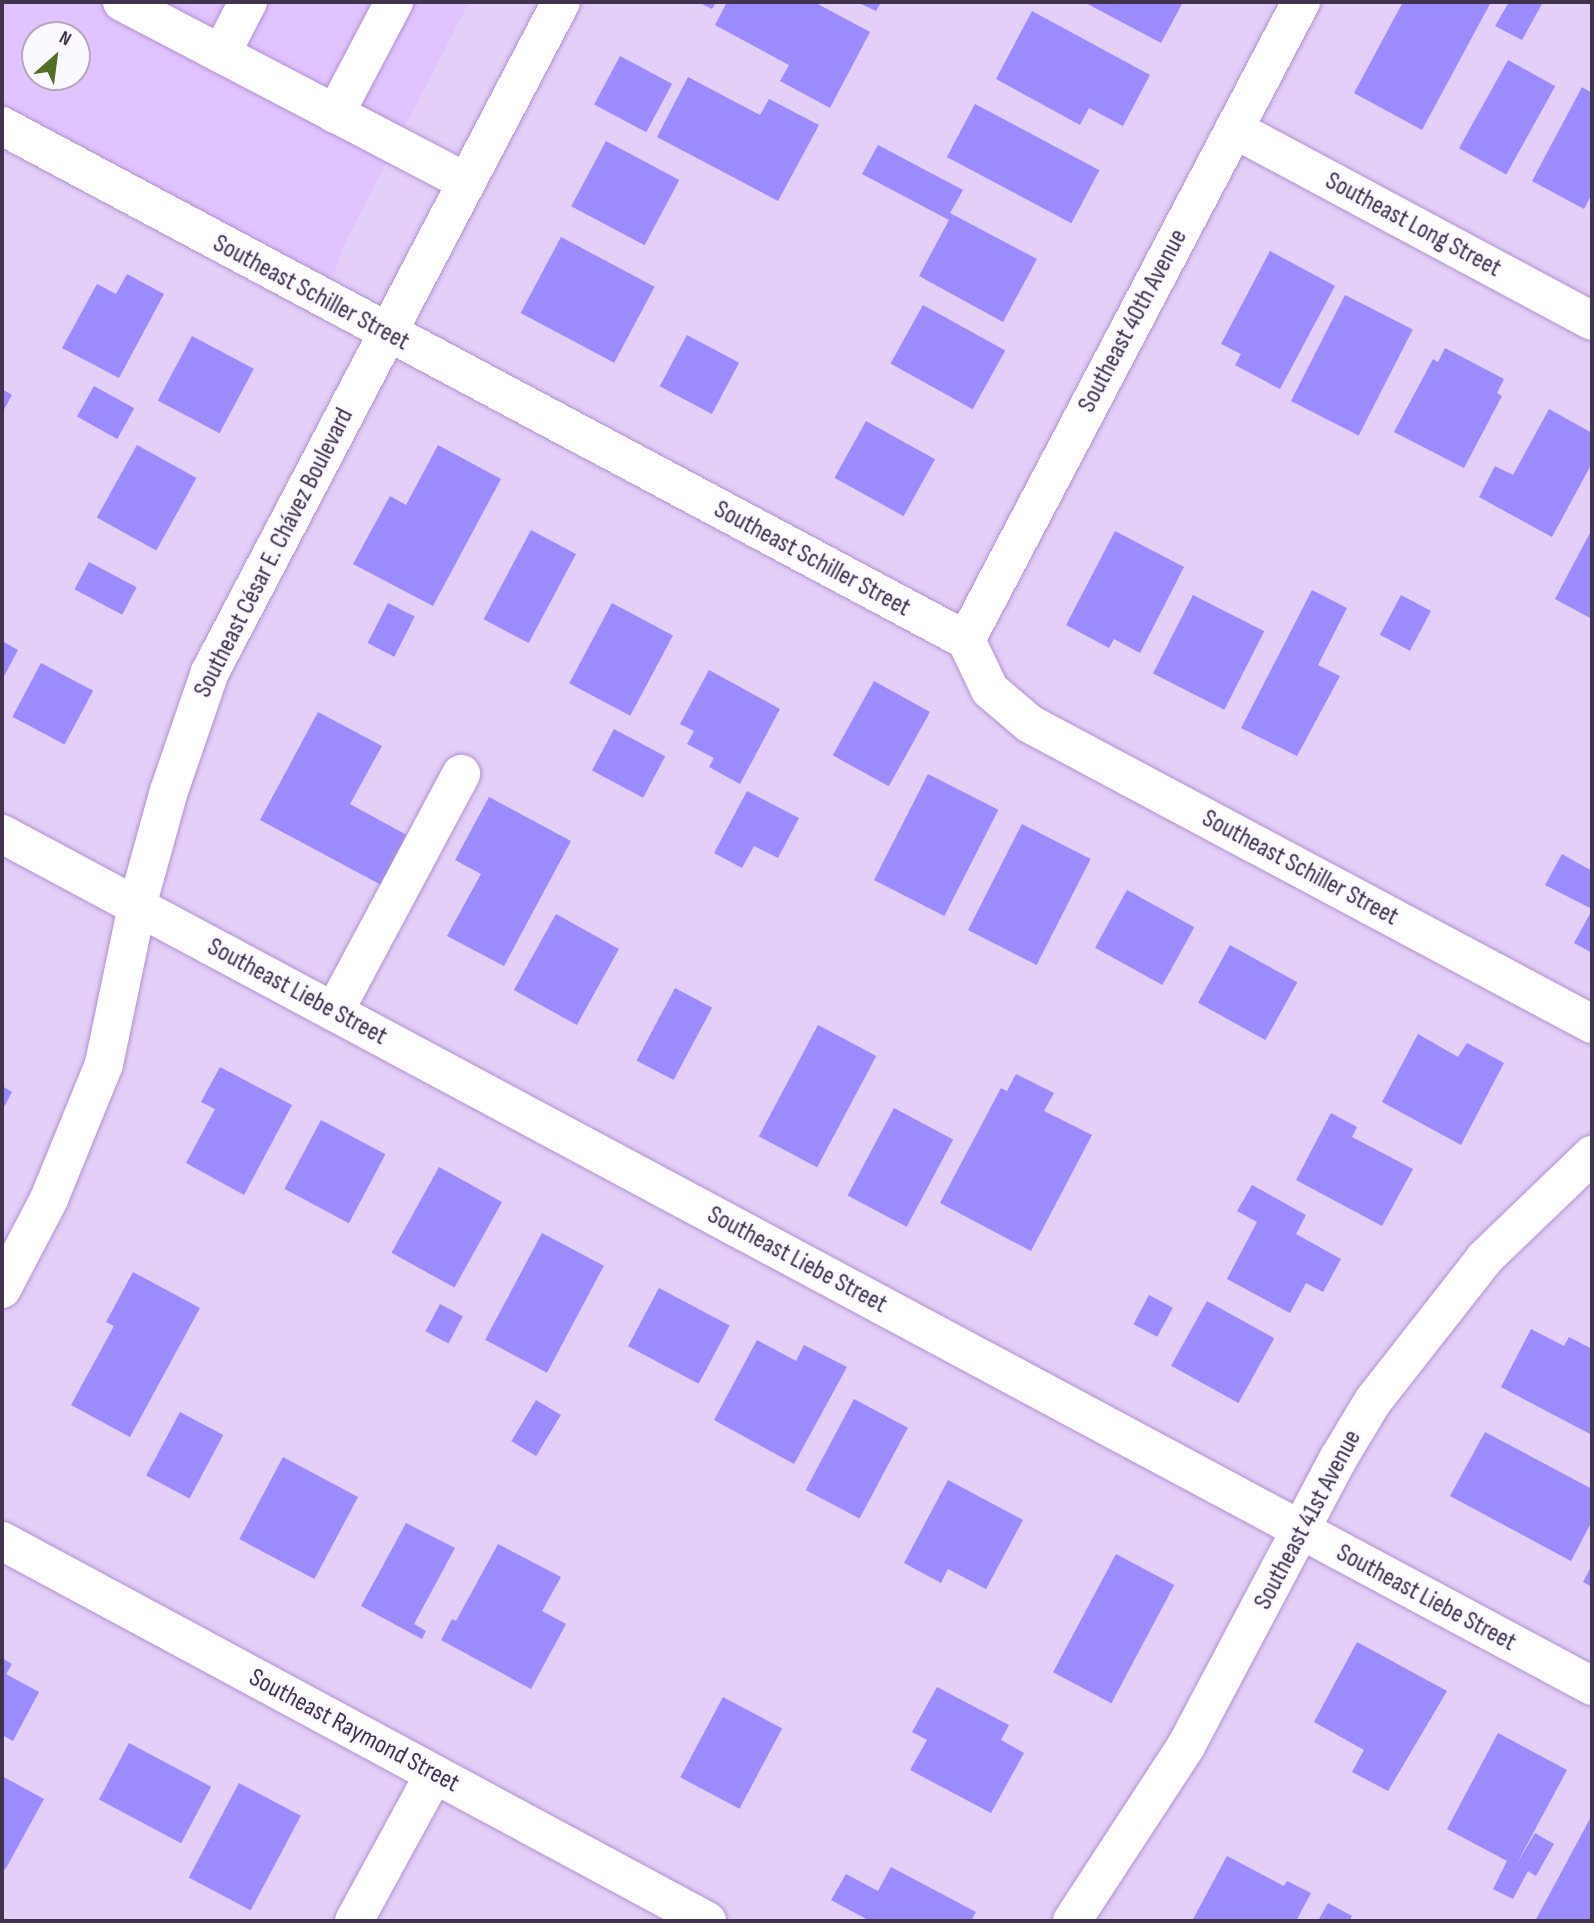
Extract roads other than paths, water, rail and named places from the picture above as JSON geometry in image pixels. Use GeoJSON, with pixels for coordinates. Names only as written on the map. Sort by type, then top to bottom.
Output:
{"type":"FeatureCollection","features":[{"type":"Feature","properties":{"kind":"street"},"geometry":{"type":"LineString","coordinates":[[122,2],[466,182]]}},
{"type":"Feature","properties":{"kind":"street"},"geometry":{"type":"LineString","coordinates":[[221,54],[248,2]]}},
{"type":"Feature","properties":{"kind":"street"},"geometry":{"type":"LineString","coordinates":[[335,114],[394,2]]}},
{"type":"Feature","properties":{"kind":"street","name":"Southeast César E. Chávez Boulevard"},"geometry":{"type":"LineString","coordinates":[[2,1289],[54,1188],[104,1065],[137,906],[169,791],[210,672],[561,2]]}},
{"type":"Feature","properties":{"kind":"street","name":"Southeast 40th Avenue"},"geometry":{"type":"LineString","coordinates":[[965,640],[1301,2]]}},
{"type":"Feature","properties":{"kind":"street","name":"Southeast Schiller Street"},"geometry":{"type":"LineString","coordinates":[[2,126],[965,640],[990,690],[1030,724],[1592,1024]]}},
{"type":"Feature","properties":{"kind":"street","name":"Southeast Long Street"},"geometry":{"type":"LineString","coordinates":[[1234,129],[1592,321]]}},
{"type":"Feature","properties":{"kind":"street"},"geometry":{"type":"LineString","coordinates":[[334,1012],[461,774]]}},
{"type":"Feature","properties":{"kind":"street","name":"Southeast Liebe Street"},"geometry":{"type":"LineString","coordinates":[[2,834],[1592,1686]]}},
{"type":"Feature","properties":{"kind":"street","name":"Southeast 41st Avenue"},"geometry":{"type":"LineString","coordinates":[[1072,1921],[1186,1746],[1338,1458],[1413,1346],[1486,1258],[1592,1156]]}},
{"type":"Feature","properties":{"kind":"street","name":"Southeast Raymond Street"},"geometry":{"type":"LineString","coordinates":[[2,1541],[707,1921]]}},
{"type":"Feature","properties":{"kind":"street"},"geometry":{"type":"LineString","coordinates":[[354,1921],[434,1774]]}}]}
